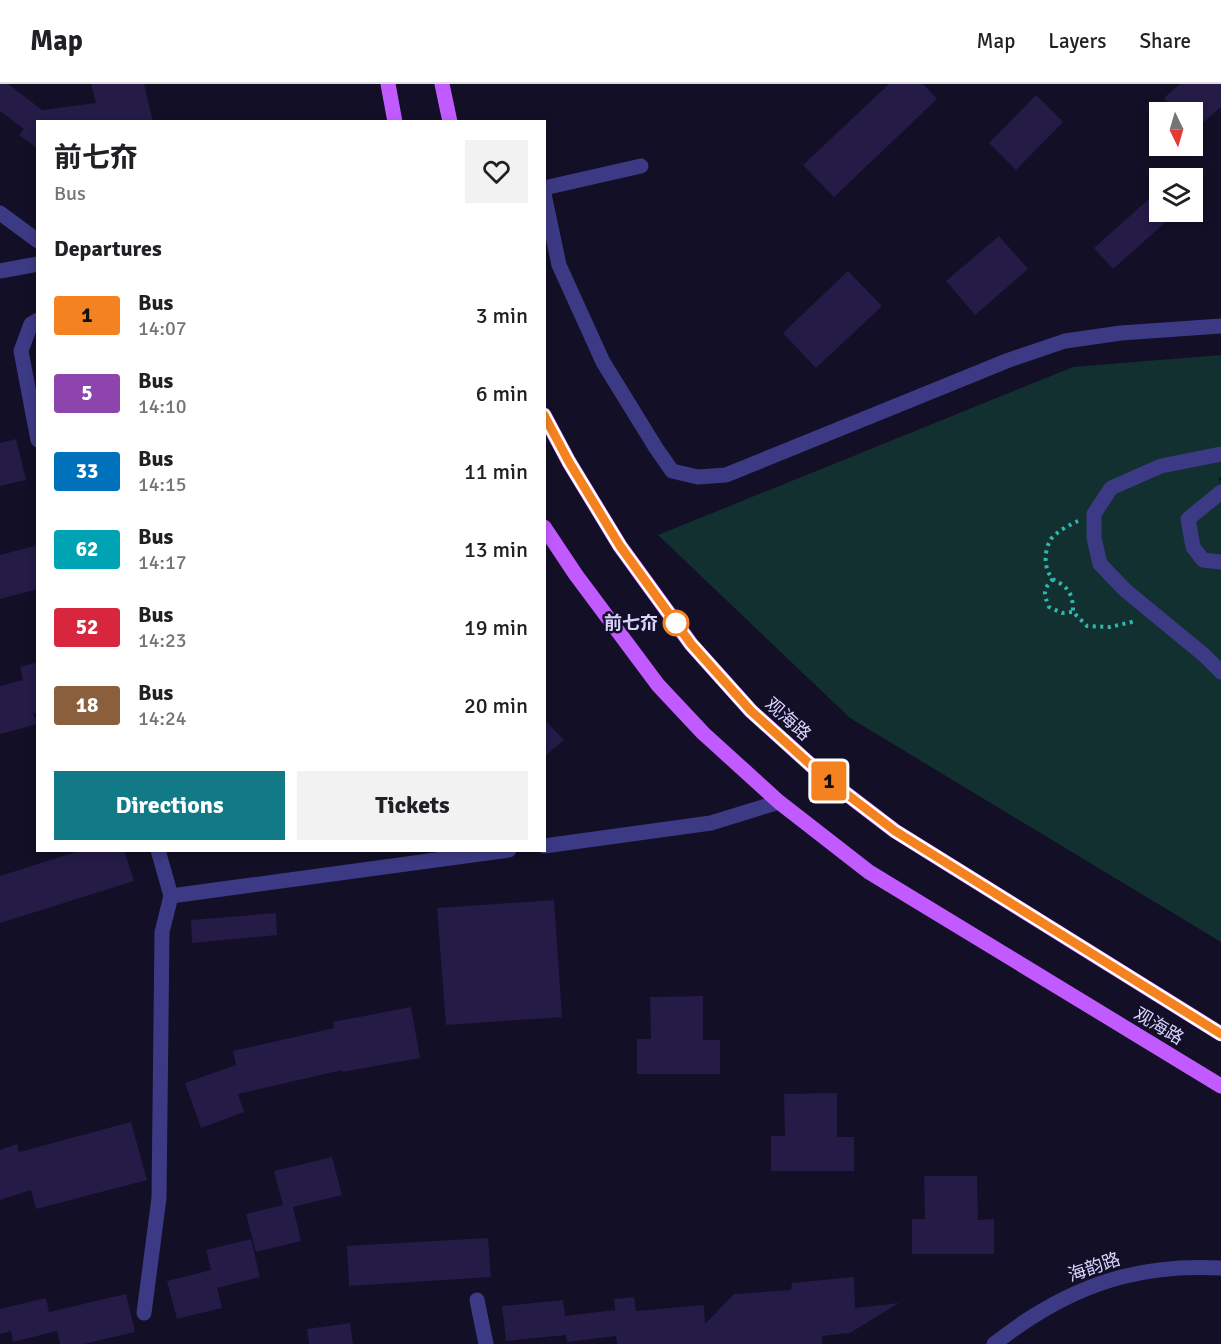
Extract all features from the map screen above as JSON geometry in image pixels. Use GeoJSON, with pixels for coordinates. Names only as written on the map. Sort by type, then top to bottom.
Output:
{"type":"FeatureCollection","features":[{"type":"Feature","properties":{"kind":"main road"},"geometry":{"type":"LineString","coordinates":[[388,84],[394,120]]}},
{"type":"Feature","properties":{"kind":"main road"},"geometry":{"type":"LineString","coordinates":[[442,84],[450,120]]}},
{"type":"Feature","properties":{"kind":"main road","name":"观海路"},"geometry":{"type":"LineString","coordinates":[[546,419],[569,462],[620,546],[691,644],[751,711],[823,776],[895,831],[1221,1034]]}},
{"type":"Feature","properties":{"kind":"main road","name":"观海路"},"geometry":{"type":"LineString","coordinates":[[546,530],[576,575],[658,685],[703,733],[779,802],[869,872],[1221,1086]]}},
{"type":"Feature","properties":{"kind":"street"},"geometry":{"type":"LineString","coordinates":[[546,188],[641,165]]}},
{"type":"Feature","properties":{"kind":"street"},"geometry":{"type":"LineString","coordinates":[[546,203],[559,264],[603,362],[672,471],[698,477],[726,475],[1009,360],[1065,341],[1121,333],[1221,326]]}},
{"type":"Feature","properties":{"kind":"street"},"geometry":{"type":"LineString","coordinates":[[0,213],[36,240]]}},
{"type":"Feature","properties":{"kind":"street"},"geometry":{"type":"LineString","coordinates":[[0,271],[36,264]]}},
{"type":"Feature","properties":{"kind":"street"},"geometry":{"type":"LineString","coordinates":[[36,321],[31,324],[21,351],[36,430]]}},
{"type":"Feature","properties":{"kind":"street"},"geometry":{"type":"LineString","coordinates":[[1221,454],[1161,466],[1111,488],[1094,514],[1094,538],[1100,564],[1125,590],[1204,655],[1221,672]]}},
{"type":"Feature","properties":{"kind":"street"},"geometry":{"type":"LineString","coordinates":[[1221,492],[1188,519],[1193,547],[1198,554],[1203,560],[1221,562]]}},
{"type":"Feature","properties":{"kind":"street"},"geometry":{"type":"LineString","coordinates":[[546,846],[711,823],[779,802]]}},
{"type":"Feature","properties":{"kind":"street"},"geometry":{"type":"LineString","coordinates":[[144,1313],[159,1198],[162,932],[171,896],[160,852]]}},
{"type":"Feature","properties":{"kind":"street"},"geometry":{"type":"LineString","coordinates":[[171,896],[494,852]]}},
{"type":"Feature","properties":{"kind":"street","name":"海韵路"},"geometry":{"type":"LineString","coordinates":[[994,1344],[1063,1299],[1120,1276],[1155,1269],[1221,1268]]}},
{"type":"Feature","properties":{"kind":"street"},"geometry":{"type":"LineString","coordinates":[[477,1300],[486,1344]]}},
{"type":"Feature","properties":{"kind":"path"},"geometry":{"type":"LineString","coordinates":[[1094,514],[1070,524],[1052,538],[1046,554],[1046,567],[1053,579],[1065,587],[1073,599],[1073,612],[1087,626],[1110,627],[1157,617]]}},
{"type":"Feature","properties":{"kind":"path"},"geometry":{"type":"LineString","coordinates":[[1053,579],[1046,586],[1044,594],[1049,607],[1062,613],[1073,612]]}},
{"type":"Feature","properties":{"kind":"green space"},"geometry":{"type":"Polygon","coordinates":[[[1221,355],[1221,477],[1218,479],[1221,481],[1221,942],[850,718],[658,535],[1073,367],[1221,355]]]}},
{"type":"Feature","properties":{"kind":"building"},"geometry":{"type":"Polygon","coordinates":[[[0,84],[8,84],[42,110],[96,103],[91,84],[144,84],[153,120],[36,120],[36,148],[19,135],[24,129],[0,111],[0,84]]]}},
{"type":"Feature","properties":{"kind":"building"},"geometry":{"type":"Polygon","coordinates":[[[889,84],[923,84],[937,99],[834,197],[803,165],[889,84]]]}},
{"type":"Feature","properties":{"kind":"building"},"geometry":{"type":"Polygon","coordinates":[[[1180,84],[1221,84],[1221,107],[1203,123],[1203,102],[1168,102],[1164,98],[1180,84]]]}},
{"type":"Feature","properties":{"kind":"building"},"geometry":{"type":"Polygon","coordinates":[[[1036,95],[1063,122],[1016,170],[989,143],[1036,95]]]}},
{"type":"Feature","properties":{"kind":"building"},"geometry":{"type":"Polygon","coordinates":[[[1149,199],[1149,222],[1166,222],[1113,269],[1094,248],[1149,199]]]}},
{"type":"Feature","properties":{"kind":"building"},"geometry":{"type":"Polygon","coordinates":[[[999,236],[1028,269],[975,315],[946,281],[999,236]]]}},
{"type":"Feature","properties":{"kind":"building"},"geometry":{"type":"Polygon","coordinates":[[[848,271],[882,306],[816,368],[783,333],[848,271]]]}},
{"type":"Feature","properties":{"kind":"building"},"geometry":{"type":"Polygon","coordinates":[[[16,439],[26,480],[0,486],[0,443],[16,439]]]}},
{"type":"Feature","properties":{"kind":"building"},"geometry":{"type":"Polygon","coordinates":[[[36,546],[36,590],[0,599],[0,555],[36,546]]]}},
{"type":"Feature","properties":{"kind":"building"},"geometry":{"type":"Polygon","coordinates":[[[36,663],[36,713],[33,713],[36,724],[0,734],[0,686],[23,680],[20,667],[36,663]]]}},
{"type":"Feature","properties":{"kind":"building"},"geometry":{"type":"Polygon","coordinates":[[[546,721],[564,740],[546,755],[546,721]]]}},
{"type":"Feature","properties":{"kind":"building"},"geometry":{"type":"Polygon","coordinates":[[[76,852],[125,852],[134,881],[0,923],[0,876],[76,852]]]}},
{"type":"Feature","properties":{"kind":"building"},"geometry":{"type":"Polygon","coordinates":[[[554,900],[562,1017],[446,1025],[437,908],[554,900]]]}},
{"type":"Feature","properties":{"kind":"building"},"geometry":{"type":"Polygon","coordinates":[[[276,913],[277,935],[192,943],[191,920],[276,913]]]}},
{"type":"Feature","properties":{"kind":"building"},"geometry":{"type":"Polygon","coordinates":[[[703,996],[703,1040],[720,1040],[720,1074],[637,1074],[637,1039],[651,1039],[650,997],[703,996]]]}},
{"type":"Feature","properties":{"kind":"building"},"geometry":{"type":"Polygon","coordinates":[[[411,1007],[420,1058],[342,1072],[342,1070],[238,1094],[244,1112],[201,1128],[185,1083],[236,1065],[233,1051],[334,1028],[333,1022],[411,1007]]]}},
{"type":"Feature","properties":{"kind":"building"},"geometry":{"type":"Polygon","coordinates":[[[837,1093],[837,1137],[854,1137],[854,1171],[771,1171],[771,1136],[785,1136],[784,1094],[837,1093]]]}},
{"type":"Feature","properties":{"kind":"building"},"geometry":{"type":"Polygon","coordinates":[[[131,1122],[147,1180],[36,1209],[31,1190],[0,1200],[0,1150],[17,1144],[19,1152],[131,1122]]]}},
{"type":"Feature","properties":{"kind":"building"},"geometry":{"type":"Polygon","coordinates":[[[332,1157],[342,1195],[293,1207],[301,1241],[256,1252],[246,1214],[283,1205],[274,1171],[332,1157]]]}},
{"type":"Feature","properties":{"kind":"building"},"geometry":{"type":"Polygon","coordinates":[[[924,1176],[977,1176],[978,1220],[994,1219],[994,1254],[912,1254],[912,1219],[925,1219],[924,1176]]]}},
{"type":"Feature","properties":{"kind":"building"},"geometry":{"type":"Polygon","coordinates":[[[488,1238],[491,1277],[349,1286],[347,1246],[488,1238]]]}},
{"type":"Feature","properties":{"kind":"building"},"geometry":{"type":"Polygon","coordinates":[[[251,1239],[260,1277],[217,1288],[222,1308],[177,1319],[167,1281],[211,1270],[206,1250],[251,1239]]]}},
{"type":"Feature","properties":{"kind":"building"},"geometry":{"type":"Polygon","coordinates":[[[854,1277],[855,1308],[899,1303],[850,1333],[822,1336],[822,1344],[617,1344],[616,1336],[567,1342],[566,1335],[506,1341],[502,1306],[563,1300],[565,1316],[615,1310],[614,1299],[634,1297],[636,1311],[704,1305],[705,1324],[734,1294],[791,1290],[792,1283],[854,1277]]]}},
{"type":"Feature","properties":{"kind":"building"},"geometry":{"type":"Polygon","coordinates":[[[126,1294],[135,1332],[84,1344],[60,1344],[57,1331],[13,1342],[11,1331],[0,1334],[0,1309],[46,1298],[49,1312],[126,1294]]]}},
{"type":"Feature","properties":{"kind":"building"},"geometry":{"type":"Polygon","coordinates":[[[350,1323],[353,1344],[309,1344],[307,1329],[350,1323]]]}},
{"type":"Feature","properties":{"kind":"bus line","name":"1"},"geometry":{"type":"LineString","coordinates":[[546,419],[569,462],[620,546],[691,644],[751,711],[823,776],[895,831],[1221,1034]]}},
{"type":"Feature","properties":{"kind":"place","name":"前七夼"},"geometry":{"type":"Point","coordinates":[676,623]}}]}
